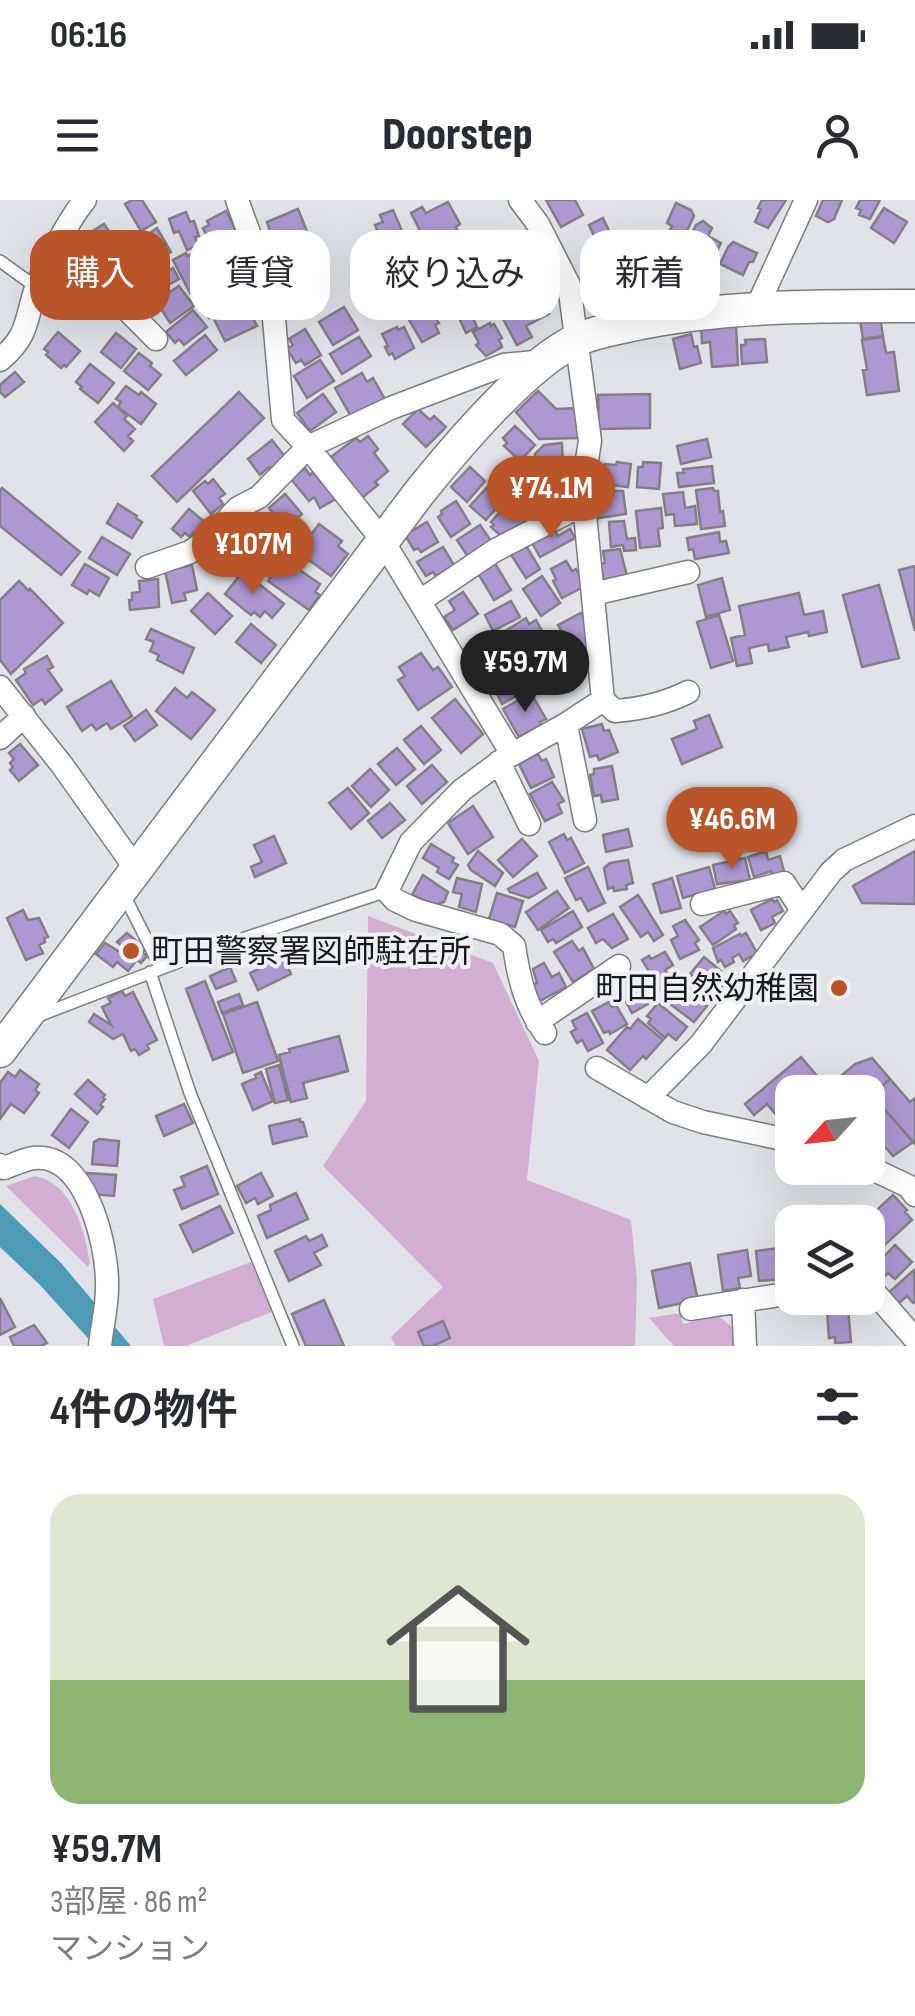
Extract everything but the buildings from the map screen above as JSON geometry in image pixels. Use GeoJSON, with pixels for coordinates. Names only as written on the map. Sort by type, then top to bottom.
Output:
{"type":"FeatureCollection","features":[{"type":"Feature","properties":{"kind":"street"},"geometry":{"type":"LineString","coordinates":[[66,230],[85,200]]}},
{"type":"Feature","properties":{"kind":"street"},"geometry":{"type":"LineString","coordinates":[[237,200],[274,319],[283,420],[383,541],[420,601],[506,758],[530,824]]}},
{"type":"Feature","properties":{"kind":"street"},"geometry":{"type":"LineString","coordinates":[[520,200],[538,224],[570,284],[590,440],[583,484],[603,700],[615,711],[640,710],[665,704],[688,692]]}},
{"type":"Feature","properties":{"kind":"street"},"geometry":{"type":"LineString","coordinates":[[756,309],[806,200]]}},
{"type":"Feature","properties":{"kind":"street"},"geometry":{"type":"LineString","coordinates":[[0,1051],[449,456],[545,361],[578,340],[663,318],[756,309],[915,306]]}},
{"type":"Feature","properties":{"kind":"street"},"geometry":{"type":"LineString","coordinates":[[0,360],[22,338],[30,309]]}},
{"type":"Feature","properties":{"kind":"street"},"geometry":{"type":"LineString","coordinates":[[137,320],[156,339]]}},
{"type":"Feature","properties":{"kind":"street"},"geometry":{"type":"LineString","coordinates":[[147,567],[190,552],[208,540],[238,508],[258,497],[308,447],[391,408],[504,365],[545,361]]}},
{"type":"Feature","properties":{"kind":"street"},"geometry":{"type":"LineString","coordinates":[[420,601],[494,551],[584,504]]}},
{"type":"Feature","properties":{"kind":"street"},"geometry":{"type":"LineString","coordinates":[[593,594],[688,572]]}},
{"type":"Feature","properties":{"kind":"street"},"geometry":{"type":"LineString","coordinates":[[0,687],[62,765],[129,879]]}},
{"type":"Feature","properties":{"kind":"street"},"geometry":{"type":"LineString","coordinates":[[603,700],[506,758],[462,790],[411,842],[387,891],[395,900],[416,910],[500,934],[514,946],[520,987],[541,1027],[619,966]]}},
{"type":"Feature","properties":{"kind":"street"},"geometry":{"type":"LineString","coordinates":[[0,738],[24,716]]}},
{"type":"Feature","properties":{"kind":"street"},"geometry":{"type":"LineString","coordinates":[[566,725],[586,820]]}},
{"type":"Feature","properties":{"kind":"street"},"geometry":{"type":"LineString","coordinates":[[648,1098],[700,1044],[830,872],[844,860],[915,826]]}},
{"type":"Feature","properties":{"kind":"street"},"geometry":{"type":"LineString","coordinates":[[702,904],[784,883],[802,910]]}},
{"type":"Feature","properties":{"kind":"street"},"geometry":{"type":"LineString","coordinates":[[596,1068],[672,1112],[775,1137]]}},
{"type":"Feature","properties":{"kind":"street"},"geometry":{"type":"LineString","coordinates":[[0,1165],[4,1168],[35,1158],[50,1160],[66,1169],[78,1183],[101,1232],[108,1278],[100,1346]]}},
{"type":"Feature","properties":{"kind":"street"},"geometry":{"type":"LineString","coordinates":[[885,1174],[908,1186],[915,1195]]}},
{"type":"Feature","properties":{"kind":"street"},"geometry":{"type":"LineString","coordinates":[[691,1309],[775,1295]]}},
{"type":"Feature","properties":{"kind":"street"},"geometry":{"type":"LineString","coordinates":[[743,1300],[746,1346]]}},
{"type":"Feature","properties":{"kind":"street"},"geometry":{"type":"LineString","coordinates":[[885,1305],[915,1340]]}},
{"type":"Feature","properties":{"kind":"lane"},"geometry":{"type":"LineString","coordinates":[[0,261],[30,284]]}},
{"type":"Feature","properties":{"kind":"lane"},"geometry":{"type":"LineString","coordinates":[[129,879],[190,1093],[293,1346]]}},
{"type":"Feature","properties":{"kind":"lane"},"geometry":{"type":"LineString","coordinates":[[20,1024],[156,970],[387,891]]}},
{"type":"Feature","properties":{"kind":"shaded area"},"geometry":{"type":"Polygon","coordinates":[[[368,916],[493,963],[539,1061],[527,1180],[631,1220],[637,1281],[635,1346],[396,1346],[391,1337],[443,1287],[323,1166],[366,1101],[368,916]]]}},
{"type":"Feature","properties":{"kind":"shaded area"},"geometry":{"type":"Polygon","coordinates":[[[35,1176],[58,1188],[74,1210],[88,1250],[88,1267],[6,1186],[35,1176]]]}},
{"type":"Feature","properties":{"kind":"shaded area"},"geometry":{"type":"Polygon","coordinates":[[[251,1262],[272,1312],[186,1346],[164,1346],[153,1299],[251,1262]]]}},
{"type":"Feature","properties":{"kind":"shaded area"},"geometry":{"type":"Polygon","coordinates":[[[680,1313],[683,1324],[718,1316],[732,1327],[733,1346],[674,1346],[649,1318],[680,1313]]]}},
{"type":"Feature","properties":{"kind":"water"},"geometry":{"type":"Polygon","coordinates":[[[0,1204],[61,1263],[131,1346],[95,1346],[0,1247],[0,1204]]]}},
{"type":"Feature","properties":{"kind":"place","name":"町田警察署図師駐在所"},"geometry":{"type":"Point","coordinates":[131,951]}},
{"type":"Feature","properties":{"kind":"place","name":"町田自然幼稚園"},"geometry":{"type":"Point","coordinates":[839,988]}}]}
